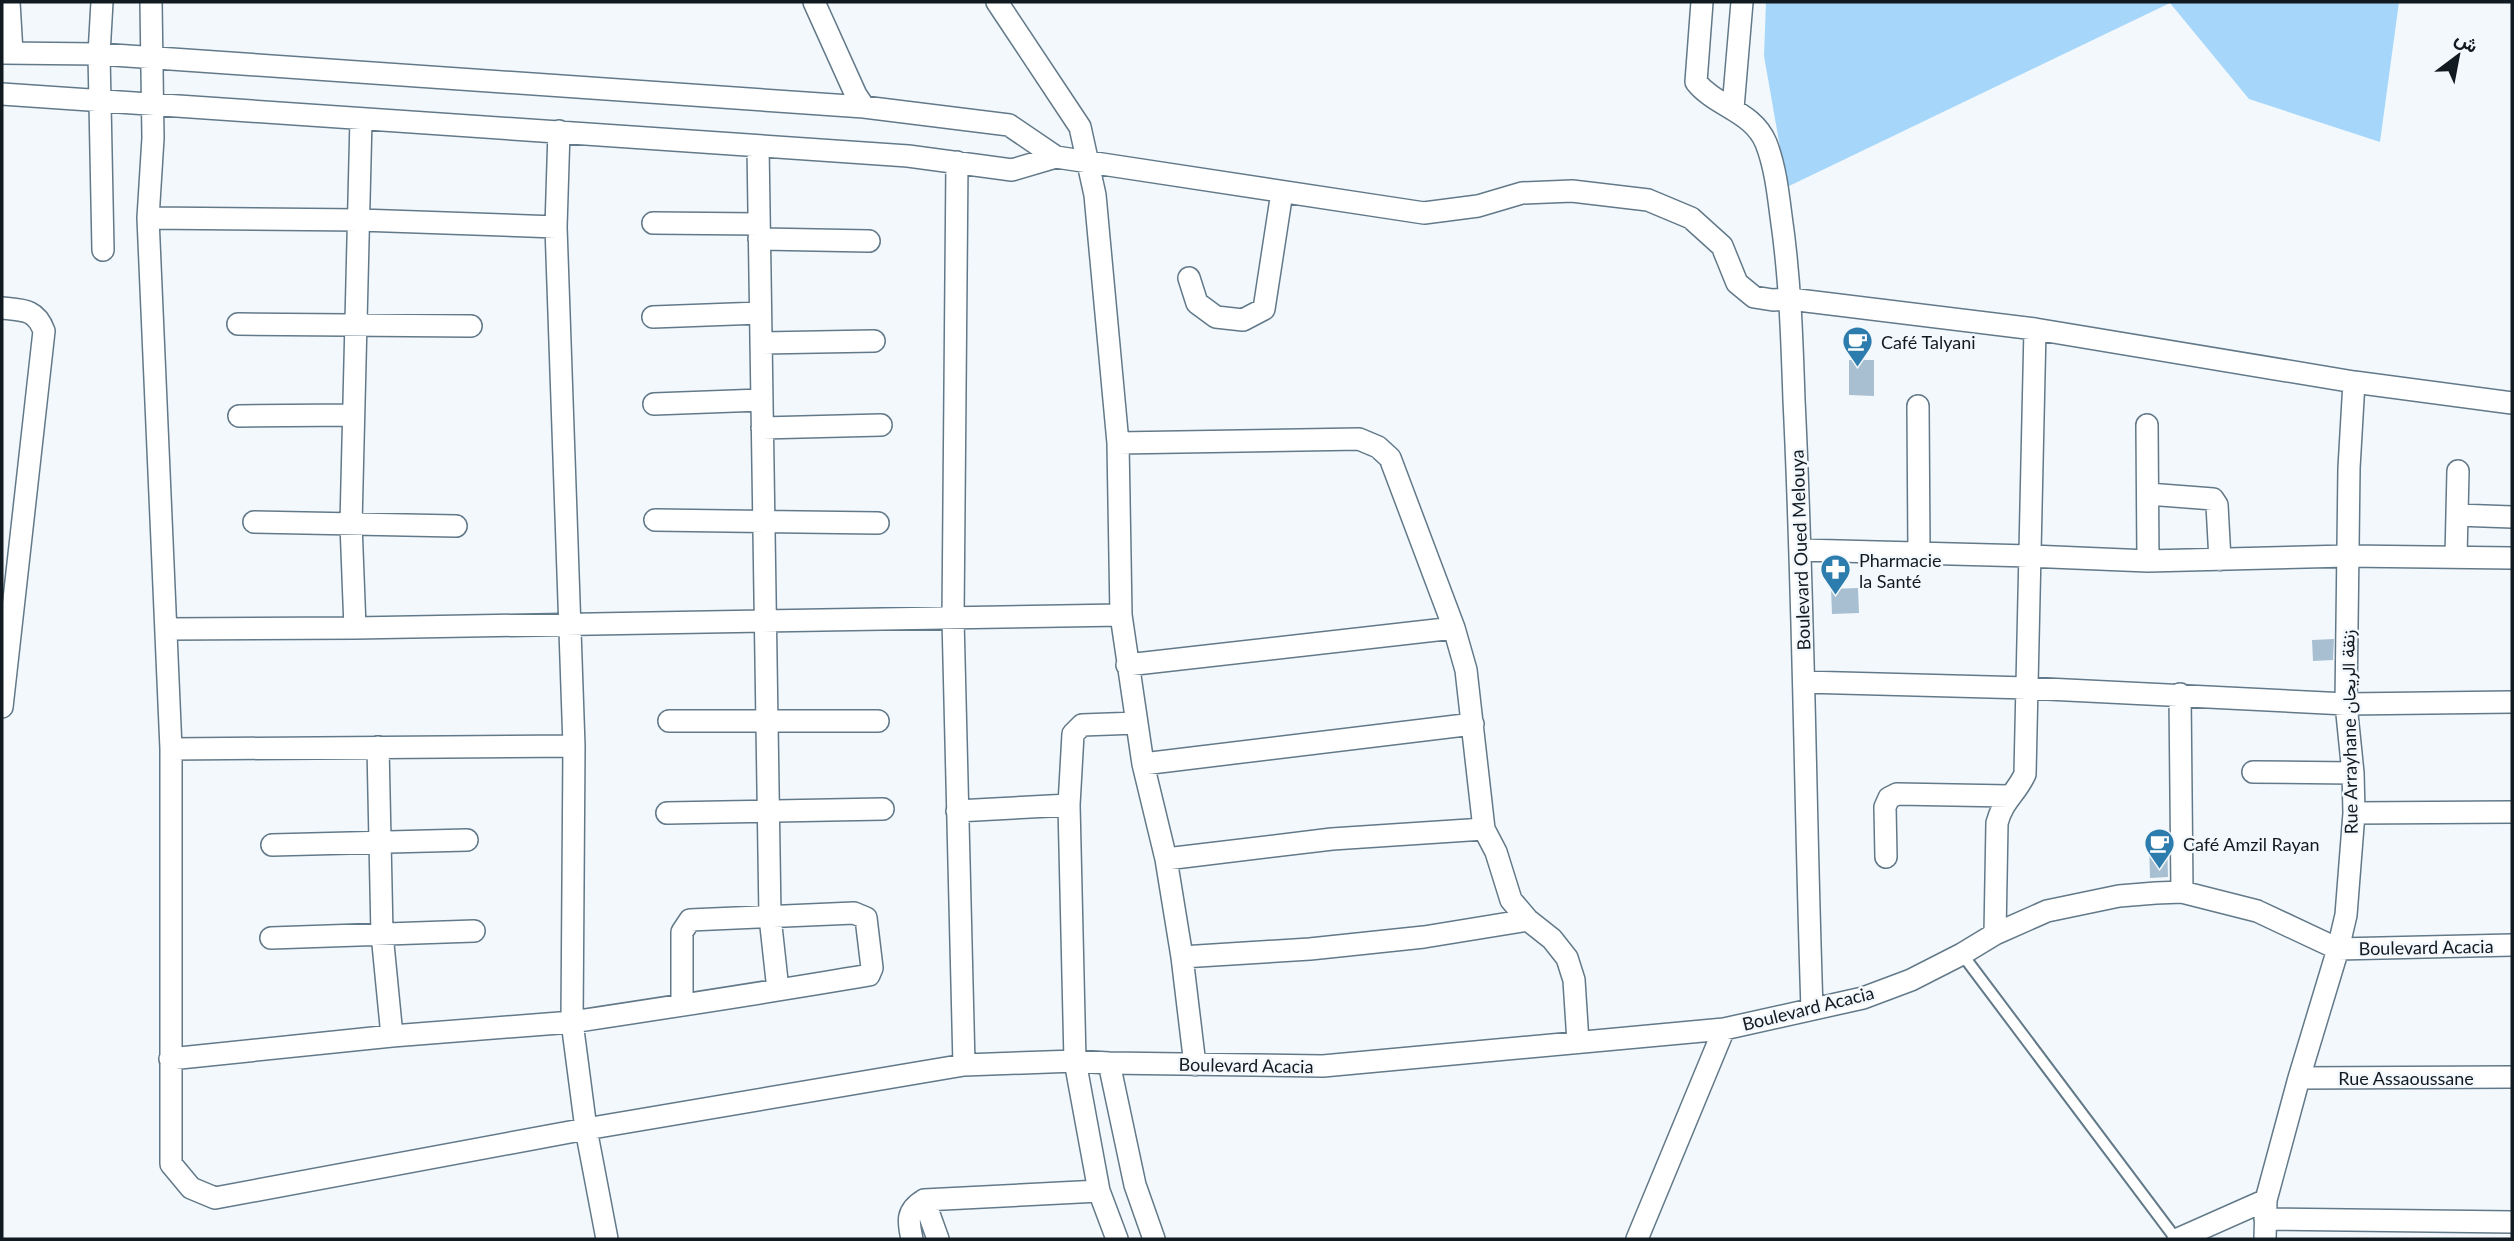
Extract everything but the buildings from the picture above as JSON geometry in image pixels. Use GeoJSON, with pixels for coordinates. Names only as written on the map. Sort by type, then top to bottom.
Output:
{"type":"FeatureCollection","features":[{"type":"Feature","properties":{"kind":"street"},"geometry":{"type":"LineString","coordinates":[[9,2],[7,53],[99,54],[864,107],[1009,125],[1056,157]]}},
{"type":"Feature","properties":{"kind":"street"},"geometry":{"type":"LineString","coordinates":[[102,2],[99,100],[103,250]]}},
{"type":"Feature","properties":{"kind":"street","name":"Boulevard Acacia"},"geometry":{"type":"LineString","coordinates":[[151,2],[150,105],[153,138],[148,218],[171,750],[171,1164],[191,1188],[215,1198],[586,1129],[964,1065],[1075,1061],[1323,1066],[1724,1029],[1863,998],[1911,980],[1995,934],[2047,911],[2119,896],[2182,892],[2257,911],[2338,949],[2512,945]]}},
{"type":"Feature","properties":{"kind":"street"},"geometry":{"type":"LineString","coordinates":[[814,2],[864,107]]}},
{"type":"Feature","properties":{"kind":"street"},"geometry":{"type":"LineString","coordinates":[[997,2],[1080,127],[1096,195],[1118,443],[1121,615],[1143,764],[1166,859],[1182,957],[1195,1065]]}},
{"type":"Feature","properties":{"kind":"street","name":"Boulevard Oued Melouya"},"geometry":{"type":"LineString","coordinates":[[1702,2],[1696,82],[1712,98],[1733,107],[1758,130],[1765,141],[1773,165],[1783,234],[1790,299],[1801,550],[1812,1009]]}},
{"type":"Feature","properties":{"kind":"street"},"geometry":{"type":"LineString","coordinates":[[1733,107],[1742,2]]}},
{"type":"Feature","properties":{"kind":"street"},"geometry":{"type":"LineString","coordinates":[[2,94],[908,156],[1012,170],[1056,157],[1423,213],[1478,206],[1522,193],[1572,191],[1648,200],[1691,218],[1707,232],[1722,246],[1737,283],[1754,297],[2035,329],[2354,382],[2512,402]]}},
{"type":"Feature","properties":{"kind":"street"},"geometry":{"type":"LineString","coordinates":[[355,628],[351,524],[361,119]]}},
{"type":"Feature","properties":{"kind":"street"},"geometry":{"type":"LineString","coordinates":[[559,131],[555,227],[574,746],[572,1022],[586,1129],[607,1239]]}},
{"type":"Feature","properties":{"kind":"street"},"geometry":{"type":"LineString","coordinates":[[758,146],[770,917],[778,990]]}},
{"type":"Feature","properties":{"kind":"street"},"geometry":{"type":"LineString","coordinates":[[957,162],[953,619],[964,1065]]}},
{"type":"Feature","properties":{"kind":"street"},"geometry":{"type":"LineString","coordinates":[[1189,278],[1197,303],[1216,317],[1242,320],[1264,309],[1282,192]]}},
{"type":"Feature","properties":{"kind":"street"},"geometry":{"type":"LineString","coordinates":[[148,218],[360,219],[555,227]]}},
{"type":"Feature","properties":{"kind":"street"},"geometry":{"type":"LineString","coordinates":[[653,223],[869,241]]}},
{"type":"Feature","properties":{"kind":"street"},"geometry":{"type":"LineString","coordinates":[[2,308],[27,311],[40,319],[44,331],[10,549],[2,707]]}},
{"type":"Feature","properties":{"kind":"street"},"geometry":{"type":"LineString","coordinates":[[653,317],[760,313]]}},
{"type":"Feature","properties":{"kind":"street"},"geometry":{"type":"LineString","coordinates":[[238,324],[471,326]]}},
{"type":"Feature","properties":{"kind":"street"},"geometry":{"type":"LineString","coordinates":[[1995,934],[1997,823],[2001,809],[2025,775],[2035,329]]}},
{"type":"Feature","properties":{"kind":"street"},"geometry":{"type":"LineString","coordinates":[[761,343],[874,341]]}},
{"type":"Feature","properties":{"kind":"street","name":"Rue Arrayhane زنقة الريحان"},"geometry":{"type":"LineString","coordinates":[[2265,1219],[2299,1078],[2346,915],[2354,813],[2346,704],[2349,468],[2354,382]]}},
{"type":"Feature","properties":{"kind":"street"},"geometry":{"type":"LineString","coordinates":[[654,404],[761,400]]}},
{"type":"Feature","properties":{"kind":"street"},"geometry":{"type":"LineString","coordinates":[[1918,406],[1919,553]]}},
{"type":"Feature","properties":{"kind":"street"},"geometry":{"type":"LineString","coordinates":[[239,416],[353,415]]}},
{"type":"Feature","properties":{"kind":"street"},"geometry":{"type":"LineString","coordinates":[[762,428],[881,425]]}},
{"type":"Feature","properties":{"kind":"street"},"geometry":{"type":"LineString","coordinates":[[2147,425],[2148,561]]}},
{"type":"Feature","properties":{"kind":"street"},"geometry":{"type":"LineString","coordinates":[[1118,443],[1359,439],[1378,447],[1390,458],[1398,473],[1454,628],[1466,670],[1484,829],[1496,852],[1511,900],[1528,920],[1552,939],[1567,958],[1574,980],[1578,1042]]}},
{"type":"Feature","properties":{"kind":"street"},"geometry":{"type":"LineString","coordinates":[[2456,558],[2458,471]]}},
{"type":"Feature","properties":{"kind":"street"},"geometry":{"type":"LineString","coordinates":[[2148,494],[2213,499],[2217,505],[2220,560]]}},
{"type":"Feature","properties":{"kind":"street"},"geometry":{"type":"LineString","coordinates":[[2457,515],[2512,517]]}},
{"type":"Feature","properties":{"kind":"street"},"geometry":{"type":"LineString","coordinates":[[655,520],[878,523]]}},
{"type":"Feature","properties":{"kind":"street"},"geometry":{"type":"LineString","coordinates":[[254,522],[456,526]]}},
{"type":"Feature","properties":{"kind":"street"},"geometry":{"type":"LineString","coordinates":[[1801,550],[2029,555],[2148,561],[2347,556],[2512,558]]}},
{"type":"Feature","properties":{"kind":"street"},"geometry":{"type":"LineString","coordinates":[[167,628],[569,626],[1121,615]]}},
{"type":"Feature","properties":{"kind":"street"},"geometry":{"type":"LineString","coordinates":[[1127,665],[1454,628]]}},
{"type":"Feature","properties":{"kind":"street"},"geometry":{"type":"LineString","coordinates":[[1804,682],[2180,694],[2346,704],[2512,702]]}},
{"type":"Feature","properties":{"kind":"street"},"geometry":{"type":"LineString","coordinates":[[2180,694],[2182,892]]}},
{"type":"Feature","properties":{"kind":"street"},"geometry":{"type":"LineString","coordinates":[[669,722],[878,721]]}},
{"type":"Feature","properties":{"kind":"street"},"geometry":{"type":"LineString","coordinates":[[1117,1239],[1099,1191],[1075,1061],[1069,805],[1073,734],[1076,729],[1082,725],[1137,723]]}},
{"type":"Feature","properties":{"kind":"street"},"geometry":{"type":"LineString","coordinates":[[1143,764],[1473,724]]}},
{"type":"Feature","properties":{"kind":"street"},"geometry":{"type":"LineString","coordinates":[[171,750],[574,746]]}},
{"type":"Feature","properties":{"kind":"street"},"geometry":{"type":"LineString","coordinates":[[378,747],[382,934],[392,1036]]}},
{"type":"Feature","properties":{"kind":"street"},"geometry":{"type":"LineString","coordinates":[[2253,772],[2353,773]]}},
{"type":"Feature","properties":{"kind":"street"},"geometry":{"type":"LineString","coordinates":[[1886,857],[1885,807],[1889,798],[1897,794],[2009,796]]}},
{"type":"Feature","properties":{"kind":"street"},"geometry":{"type":"LineString","coordinates":[[957,811],[1069,805]]}},
{"type":"Feature","properties":{"kind":"street"},"geometry":{"type":"LineString","coordinates":[[667,813],[883,809]]}},
{"type":"Feature","properties":{"kind":"street"},"geometry":{"type":"LineString","coordinates":[[2354,813],[2512,811]]}},
{"type":"Feature","properties":{"kind":"street"},"geometry":{"type":"LineString","coordinates":[[1166,859],[1332,839],[1484,829]]}},
{"type":"Feature","properties":{"kind":"street"},"geometry":{"type":"LineString","coordinates":[[272,845],[467,840]]}},
{"type":"Feature","properties":{"kind":"street"},"geometry":{"type":"LineString","coordinates":[[170,1059],[392,1036],[572,1022],[682,1006],[869,975],[872,968],[866,918],[861,915],[690,920],[682,932],[682,1006]]}},
{"type":"Feature","properties":{"kind":"street"},"geometry":{"type":"LineString","coordinates":[[1182,957],[1424,937],[1528,920]]}},
{"type":"Feature","properties":{"kind":"street"},"geometry":{"type":"LineString","coordinates":[[271,938],[474,931]]}},
{"type":"Feature","properties":{"kind":"street"},"geometry":{"type":"LineString","coordinates":[[1637,1239],[1724,1029]]}},
{"type":"Feature","properties":{"kind":"street"},"geometry":{"type":"LineString","coordinates":[[1109,1063],[1135,1185],[1154,1239]]}},
{"type":"Feature","properties":{"kind":"street","name":"Rue Assaoussane"},"geometry":{"type":"LineString","coordinates":[[2299,1078],[2512,1077]]}},
{"type":"Feature","properties":{"kind":"street"},"geometry":{"type":"LineString","coordinates":[[912,1239],[909,1212],[924,1200],[1099,1191]]}},
{"type":"Feature","properties":{"kind":"street"},"geometry":{"type":"LineString","coordinates":[[924,1200],[938,1239]]}},
{"type":"Feature","properties":{"kind":"street"},"geometry":{"type":"LineString","coordinates":[[2177,1239],[2265,1219],[2470,1230],[2512,1222]]}},
{"type":"Feature","properties":{"kind":"lane"},"geometry":{"type":"LineString","coordinates":[[1962,954],[2177,1239]]}},
{"type":"Feature","properties":{"kind":"shaded area"},"geometry":{"type":"Polygon","coordinates":[[[1766,2],[2399,2],[2380,142],[2249,99],[2170,3],[1787,187],[1764,56],[1766,2]]]}},
{"type":"Feature","properties":{"kind":"place","name":"Café Talyani"},"geometry":{"type":"Point","coordinates":[1858,369]}},
{"type":"Feature","properties":{"kind":"place","name":"Pharmacie la Santé"},"geometry":{"type":"Point","coordinates":[1836,597]}},
{"type":"Feature","properties":{"kind":"place","name":"Café Amzil Rayan"},"geometry":{"type":"Point","coordinates":[2160,871]}}]}
